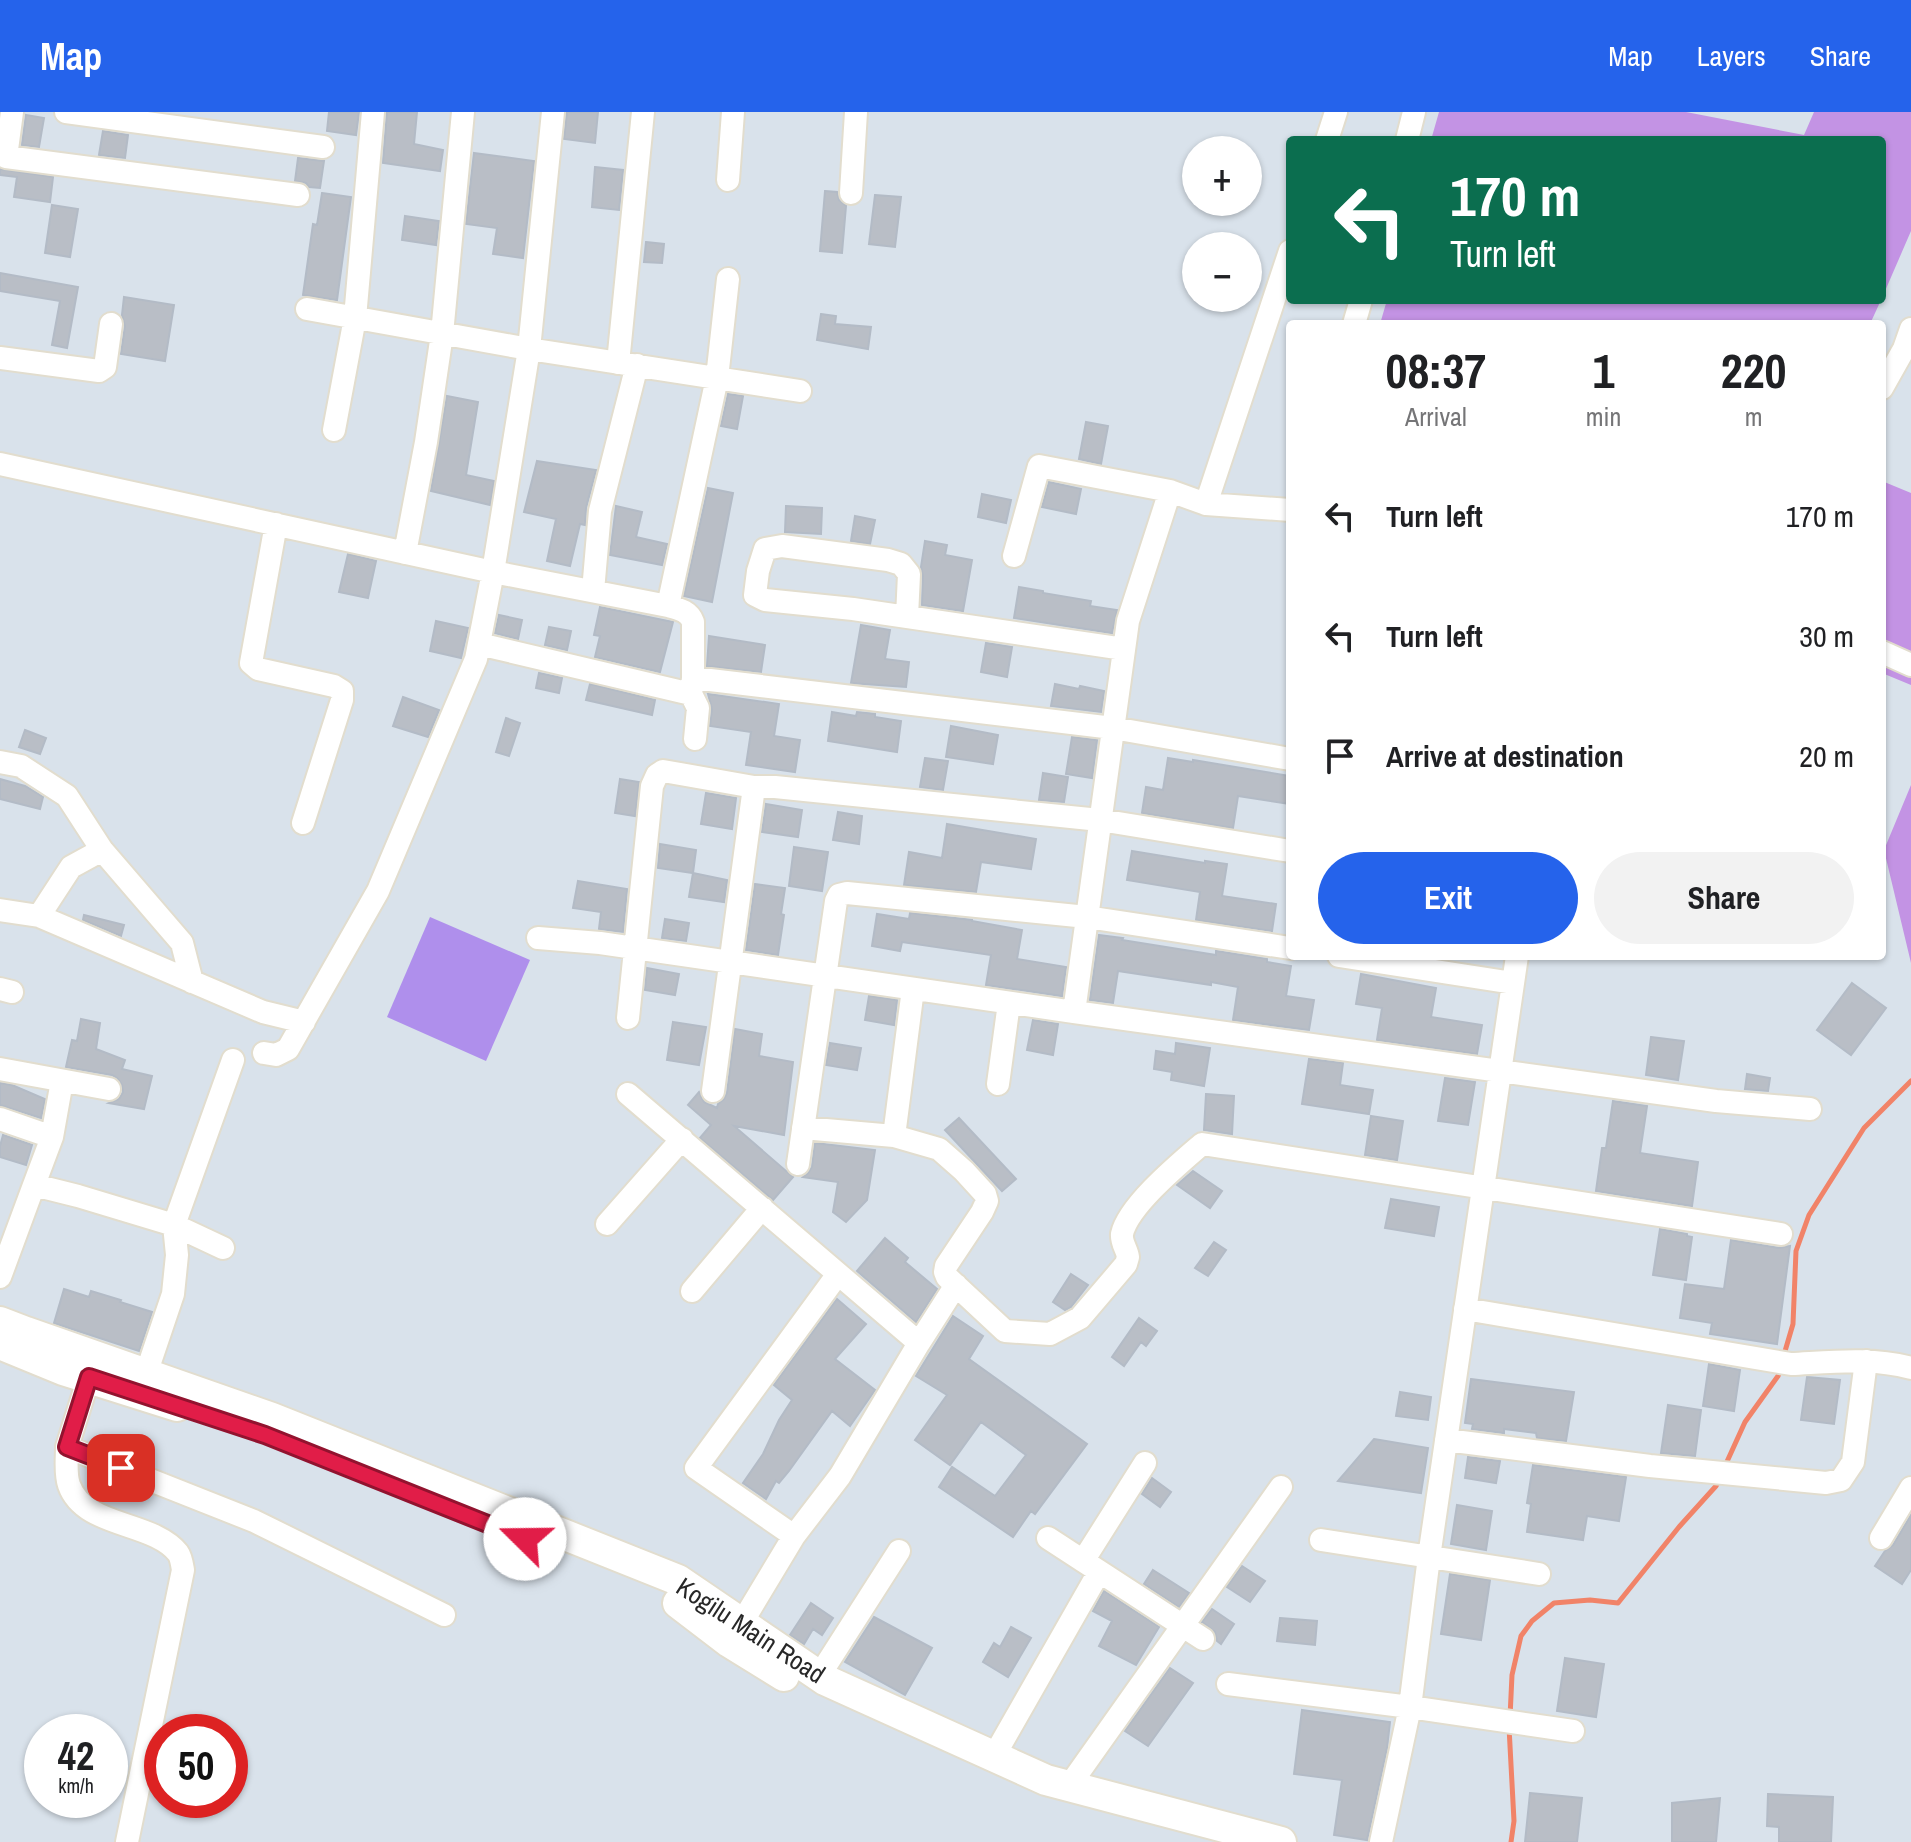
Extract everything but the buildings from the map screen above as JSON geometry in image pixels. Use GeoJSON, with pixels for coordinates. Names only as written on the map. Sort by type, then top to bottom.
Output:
{"type":"FeatureCollection","features":[{"type":"Feature","properties":{"kind":"main road","name":"Kogilu Main Road"},"geometry":{"type":"LineString","coordinates":[[0,1322],[89,1377],[265,1435],[669,1596],[819,1676],[1046,1780],[1281,1842]]}},
{"type":"Feature","properties":{"kind":"main road","name":"Kogilu Main Road"},"geometry":{"type":"LineString","coordinates":[[0,1344],[40,1348],[146,1374],[272,1418],[678,1580],[736,1633],[816,1697],[1040,1798],[1208,1842]]}},
{"type":"Feature","properties":{"kind":"street"},"geometry":{"type":"LineString","coordinates":[[12,112],[4,136],[6,157],[298,195]]}},
{"type":"Feature","properties":{"kind":"street"},"geometry":{"type":"LineString","coordinates":[[66,112],[323,147]]}},
{"type":"Feature","properties":{"kind":"street"},"geometry":{"type":"LineString","coordinates":[[334,430],[355,318],[373,112]]}},
{"type":"Feature","properties":{"kind":"street"},"geometry":{"type":"LineString","coordinates":[[405,553],[442,334],[463,112]]}},
{"type":"Feature","properties":{"kind":"street"},"geometry":{"type":"LineString","coordinates":[[264,1053],[276,1055],[288,1049],[378,891],[476,659],[529,349],[553,112]]}},
{"type":"Feature","properties":{"kind":"street"},"geometry":{"type":"LineString","coordinates":[[593,591],[600,511],[628,364],[643,112]]}},
{"type":"Feature","properties":{"kind":"street"},"geometry":{"type":"LineString","coordinates":[[728,180],[733,112]]}},
{"type":"Feature","properties":{"kind":"street"},"geometry":{"type":"LineString","coordinates":[[851,193],[856,112]]}},
{"type":"Feature","properties":{"kind":"street"},"geometry":{"type":"LineString","coordinates":[[1328,136],[1336,112]]}},
{"type":"Feature","properties":{"kind":"street"},"geometry":{"type":"LineString","coordinates":[[1408,136],[1414,112]]}},
{"type":"Feature","properties":{"kind":"street"},"geometry":{"type":"LineString","coordinates":[[1206,504],[1286,263]]}},
{"type":"Feature","properties":{"kind":"street"},"geometry":{"type":"LineString","coordinates":[[668,606],[717,378],[728,279]]}},
{"type":"Feature","properties":{"kind":"street"},"geometry":{"type":"LineString","coordinates":[[307,309],[529,349],[800,391]]}},
{"type":"Feature","properties":{"kind":"street"},"geometry":{"type":"LineString","coordinates":[[0,358],[99,371],[105,367],[111,324]]}},
{"type":"Feature","properties":{"kind":"street"},"geometry":{"type":"LineString","coordinates":[[1886,381],[1911,329]]}},
{"type":"Feature","properties":{"kind":"street"},"geometry":{"type":"LineString","coordinates":[[0,464],[493,572],[668,606],[690,615],[693,622],[692,686],[698,708],[695,739]]}},
{"type":"Feature","properties":{"kind":"street"},"geometry":{"type":"LineString","coordinates":[[1014,556],[1039,466],[1170,491],[1206,504],[1286,510]]}},
{"type":"Feature","properties":{"kind":"street"},"geometry":{"type":"LineString","coordinates":[[1074,1012],[1128,621],[1170,491]]}},
{"type":"Feature","properties":{"kind":"street"},"geometry":{"type":"LineString","coordinates":[[276,524],[251,663],[258,669],[334,686],[342,691],[342,700],[303,823]]}},
{"type":"Feature","properties":{"kind":"street"},"geometry":{"type":"LineString","coordinates":[[907,617],[909,574],[901,564],[782,546],[765,549],[755,595],[765,600],[1124,649]]}},
{"type":"Feature","properties":{"kind":"street"},"geometry":{"type":"LineString","coordinates":[[479,644],[692,686],[1113,728],[1286,758]]}},
{"type":"Feature","properties":{"kind":"street"},"geometry":{"type":"LineString","coordinates":[[1886,654],[1911,665]]}},
{"type":"Feature","properties":{"kind":"street"},"geometry":{"type":"LineString","coordinates":[[0,762],[21,766],[67,796],[102,850],[182,943],[192,982]]}},
{"type":"Feature","properties":{"kind":"street"},"geometry":{"type":"LineString","coordinates":[[628,1018],[652,786],[657,775],[663,771],[754,787],[1100,820],[1286,850]]}},
{"type":"Feature","properties":{"kind":"street"},"geometry":{"type":"LineString","coordinates":[[713,1091],[754,787]]}},
{"type":"Feature","properties":{"kind":"street"},"geometry":{"type":"LineString","coordinates":[[39,916],[71,867],[102,850]]}},
{"type":"Feature","properties":{"kind":"street"},"geometry":{"type":"LineString","coordinates":[[798,1164],[839,895],[847,893],[1087,917],[1286,947]]}},
{"type":"Feature","properties":{"kind":"street"},"geometry":{"type":"LineString","coordinates":[[0,910],[39,916],[263,1012],[304,1022]]}},
{"type":"Feature","properties":{"kind":"street"},"geometry":{"type":"LineString","coordinates":[[538,938],[600,943],[1500,1072],[1716,1101],[1810,1109]]}},
{"type":"Feature","properties":{"kind":"street"},"geometry":{"type":"LineString","coordinates":[[1365,960],[1513,983]]}},
{"type":"Feature","properties":{"kind":"street"},"geometry":{"type":"LineString","coordinates":[[1381,1842],[1410,1707],[1516,960]]}},
{"type":"Feature","properties":{"kind":"street"},"geometry":{"type":"LineString","coordinates":[[894,1136],[913,989]]}},
{"type":"Feature","properties":{"kind":"street"},"geometry":{"type":"LineString","coordinates":[[998,1084],[1009,1003]]}},
{"type":"Feature","properties":{"kind":"street"},"geometry":{"type":"LineString","coordinates":[[146,1374],[173,1294],[177,1255],[174,1225],[233,1060]]}},
{"type":"Feature","properties":{"kind":"street"},"geometry":{"type":"LineString","coordinates":[[0,1069],[109,1089]]}},
{"type":"Feature","properties":{"kind":"street"},"geometry":{"type":"LineString","coordinates":[[0,1277],[4,1253],[52,1137],[62,1081]]}},
{"type":"Feature","properties":{"kind":"street"},"geometry":{"type":"LineString","coordinates":[[628,1094],[919,1343]]}},
{"type":"Feature","properties":{"kind":"street"},"geometry":{"type":"LineString","coordinates":[[0,1119],[52,1137]]}},
{"type":"Feature","properties":{"kind":"street"},"geometry":{"type":"LineString","coordinates":[[803,1128],[894,1136],[939,1149],[985,1194],[987,1201],[982,1212],[945,1272],[1005,1331],[1050,1334],[1080,1318],[1126,1264],[1128,1253],[1123,1244],[1123,1230],[1139,1204],[1202,1144],[1781,1234]]}},
{"type":"Feature","properties":{"kind":"street"},"geometry":{"type":"LineString","coordinates":[[607,1224],[682,1139]]}},
{"type":"Feature","properties":{"kind":"street"},"geometry":{"type":"LineString","coordinates":[[34,1185],[174,1225],[223,1248]]}},
{"type":"Feature","properties":{"kind":"street"},"geometry":{"type":"LineString","coordinates":[[692,1291],[762,1208]]}},
{"type":"Feature","properties":{"kind":"street"},"geometry":{"type":"LineString","coordinates":[[794,1536],[696,1468],[838,1274]]}},
{"type":"Feature","properties":{"kind":"street"},"geometry":{"type":"LineString","coordinates":[[736,1633],[794,1536],[840,1476],[956,1285]]}},
{"type":"Feature","properties":{"kind":"street"},"geometry":{"type":"LineString","coordinates":[[1465,1309],[1782,1362],[1866,1361],[1911,1368]]}},
{"type":"Feature","properties":{"kind":"street"},"geometry":{"type":"LineString","coordinates":[[1446,1440],[1650,1466],[1826,1483],[1841,1480],[1853,1462],[1866,1361]]}},
{"type":"Feature","properties":{"kind":"street"},"geometry":{"type":"LineString","coordinates":[[89,1377],[67,1447],[68,1482],[76,1499],[95,1513],[166,1541],[180,1554],[183,1570],[127,1842]]}},
{"type":"Feature","properties":{"kind":"street"},"geometry":{"type":"LineString","coordinates":[[67,1447],[254,1521],[444,1615]]}},
{"type":"Feature","properties":{"kind":"street"},"geometry":{"type":"LineString","coordinates":[[994,1756],[1145,1463]]}},
{"type":"Feature","properties":{"kind":"street"},"geometry":{"type":"LineString","coordinates":[[1069,1786],[1281,1487]]}},
{"type":"Feature","properties":{"kind":"street"},"geometry":{"type":"LineString","coordinates":[[1881,1538],[1911,1488]]}},
{"type":"Feature","properties":{"kind":"street"},"geometry":{"type":"LineString","coordinates":[[1048,1538],[1203,1639]]}},
{"type":"Feature","properties":{"kind":"street"},"geometry":{"type":"LineString","coordinates":[[1321,1540],[1539,1574]]}},
{"type":"Feature","properties":{"kind":"street"},"geometry":{"type":"LineString","coordinates":[[819,1676],[899,1551]]}},
{"type":"Feature","properties":{"kind":"street"},"geometry":{"type":"LineString","coordinates":[[1228,1684],[1573,1731]]}},
{"type":"Feature","properties":{"kind":"shaded area"},"geometry":{"type":"Polygon","coordinates":[[[1439,112],[1686,112],[1804,135],[1814,112],[1911,112],[1911,231],[1886,289],[1886,136],[1432,136],[1439,112]]]}},
{"type":"Feature","properties":{"kind":"shaded area"},"geometry":{"type":"Polygon","coordinates":[[[1386,304],[1879,304],[1872,320],[1381,320],[1386,304]]]}},
{"type":"Feature","properties":{"kind":"shaded area"},"geometry":{"type":"Polygon","coordinates":[[[1886,483],[1911,493],[1911,685],[1886,675],[1886,483]]]}},
{"type":"Feature","properties":{"kind":"shaded area"},"geometry":{"type":"Polygon","coordinates":[[[1911,785],[1911,963],[1886,858],[1886,845],[1911,785]]]}},
{"type":"Feature","properties":{"kind":"shaded area"},"geometry":{"type":"Polygon","coordinates":[[[430,917],[530,960],[486,1061],[387,1017],[430,917]]]}},
{"type":"Feature","properties":{"kind":"waterway"},"geometry":{"type":"LineString","coordinates":[[1783,1358],[1793,1324],[1796,1251],[1809,1215],[1864,1128],[1911,1081]]}},
{"type":"Feature","properties":{"kind":"waterway"},"geometry":{"type":"LineString","coordinates":[[1725,1466],[1745,1422],[1781,1368]]}},
{"type":"Feature","properties":{"kind":"waterway"},"geometry":{"type":"LineString","coordinates":[[1510,1717],[1512,1675],[1521,1636],[1532,1621],[1554,1603],[1590,1600],[1618,1603],[1720,1479]]}},
{"type":"Feature","properties":{"kind":"waterway"},"geometry":{"type":"LineString","coordinates":[[1509,1727],[1514,1821],[1511,1842]]}},
{"type":"Feature","properties":{"kind":"route"},"geometry":{"type":"LineString","coordinates":[[121,1468],[67,1447],[89,1377],[265,1435],[525,1539]]}}]}
